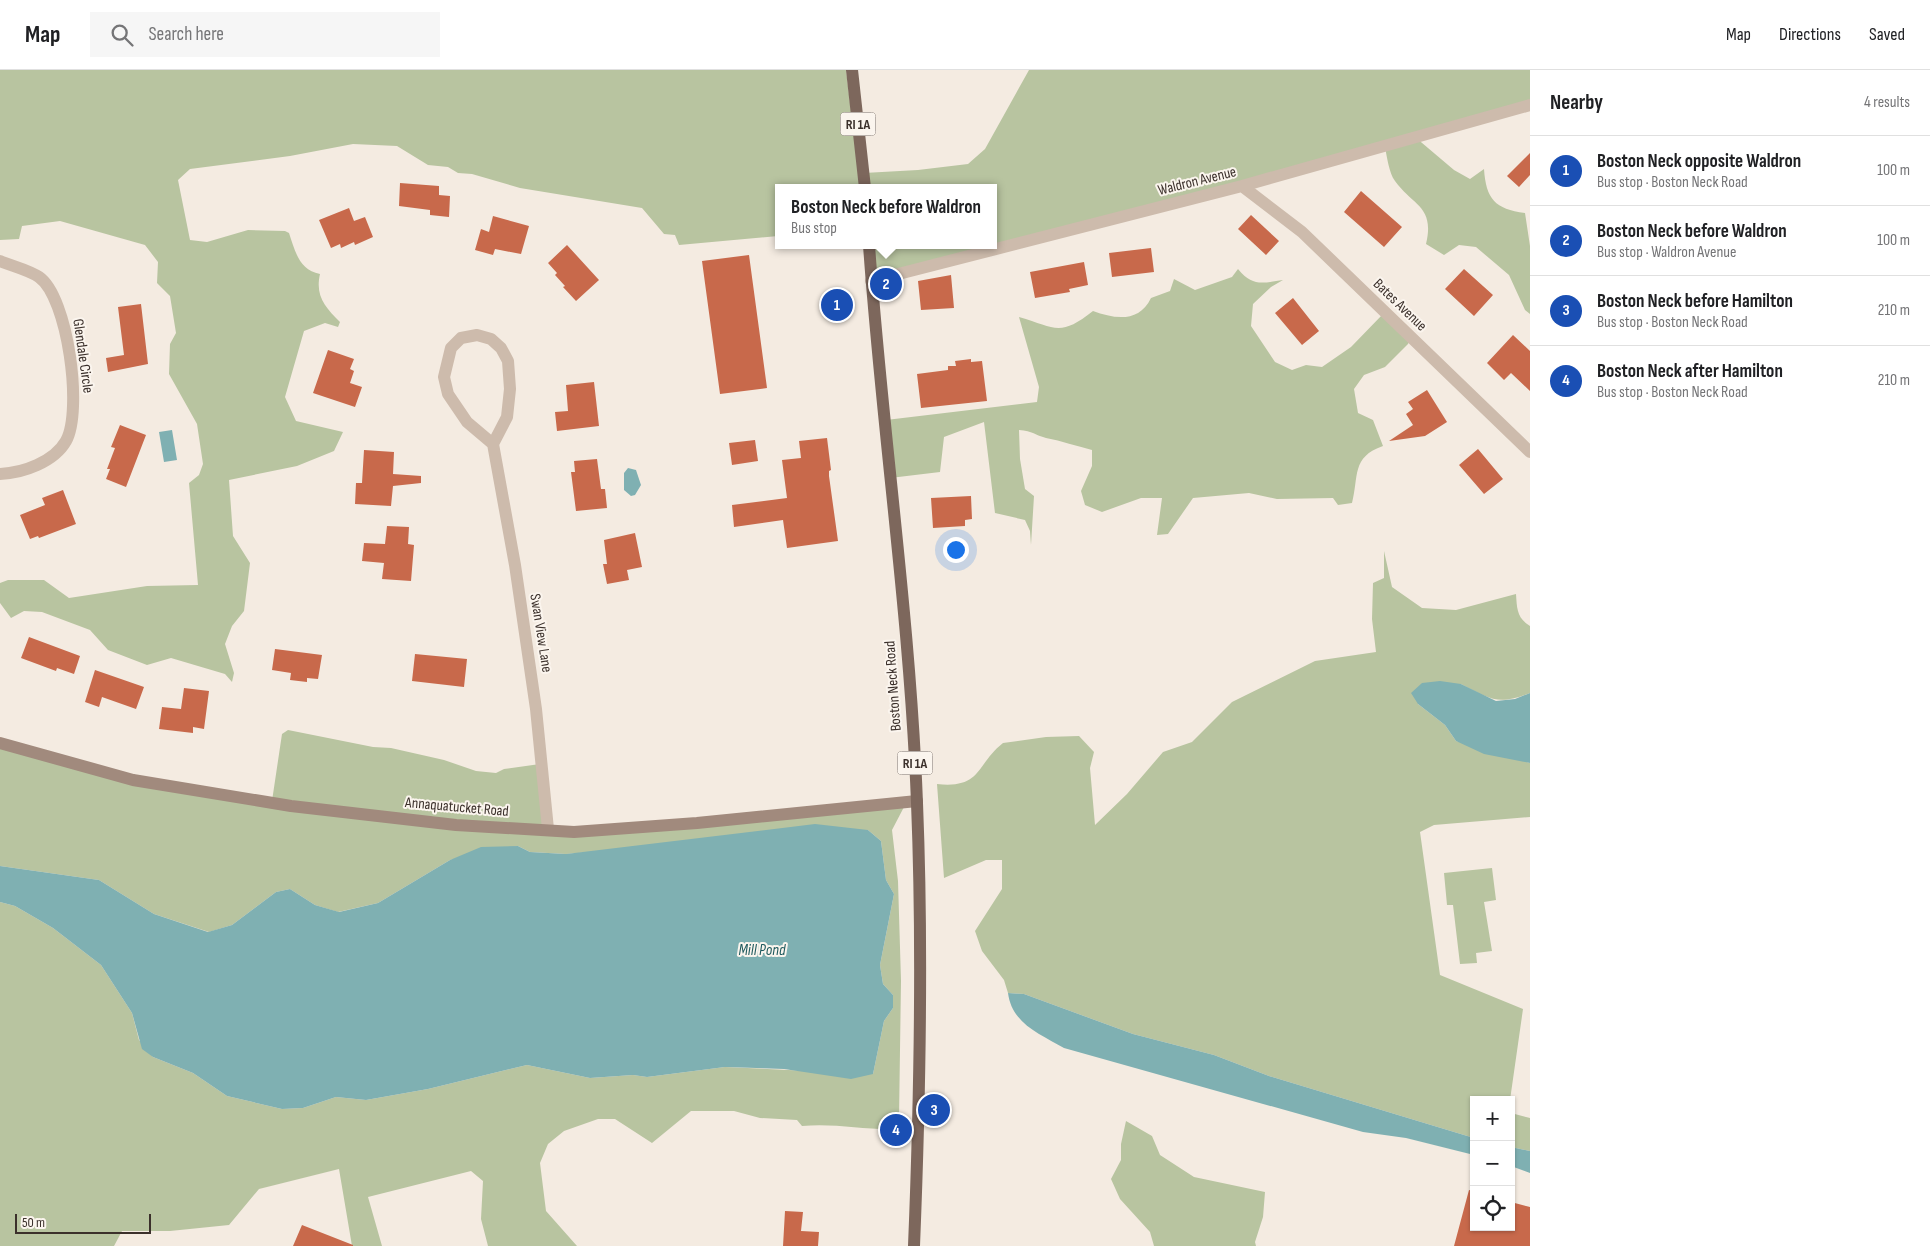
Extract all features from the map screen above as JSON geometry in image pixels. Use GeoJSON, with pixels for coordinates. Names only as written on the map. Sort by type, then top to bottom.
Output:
{"type":"FeatureCollection","features":[{"type":"Feature","properties":{"kind":"main road","name":"RI 1A"},"geometry":{"type":"LineString","coordinates":[[852,70],[865,184]]}},
{"type":"Feature","properties":{"kind":"main road","name":"Boston Neck Road"},"geometry":{"type":"LineString","coordinates":[[869,249],[909,672],[917,801],[920,1034],[914,1246]]}},
{"type":"Feature","properties":{"kind":"street","name":"Waldron Avenue"},"geometry":{"type":"LineString","coordinates":[[997,249],[1527,110]]}},
{"type":"Feature","properties":{"kind":"street","name":"Bates Avenue"},"geometry":{"type":"LineString","coordinates":[[1242,186],[1302,232],[1530,452]]}},
{"type":"Feature","properties":{"kind":"street","name":"Waldron Avenue"},"geometry":{"type":"LineString","coordinates":[[871,281],[996,249]]}},
{"type":"Feature","properties":{"kind":"street","name":"Glendale Circle"},"geometry":{"type":"LineString","coordinates":[[0,261],[40,277],[52,292],[60,311],[74,382],[74,415],[66,441],[45,461],[19,473],[0,474]]}},
{"type":"Feature","properties":{"kind":"street"},"geometry":{"type":"LineString","coordinates":[[476,334],[491,339],[501,348],[508,361],[510,389],[506,417],[493,444],[467,422],[448,394],[444,377],[451,348],[461,338],[476,334]]}},
{"type":"Feature","properties":{"kind":"street","name":"Swan View Lane"},"geometry":{"type":"LineString","coordinates":[[493,444],[536,708],[548,829]]}},
{"type":"Feature","properties":{"kind":"street","name":"Annaquatucket Road"},"geometry":{"type":"LineString","coordinates":[[0,743],[133,780],[291,806],[456,825],[574,832],[697,823],[917,801]]}},
{"type":"Feature","properties":{"kind":"green space"},"geometry":{"type":"Polygon","coordinates":[[[0,70],[846,70],[858,168],[864,173],[918,170],[968,164],[985,149],[1029,70],[1530,70],[1530,104],[1415,137],[1454,170],[1470,179],[1484,169],[1487,188],[1494,201],[1506,209],[1525,213],[1530,246],[1530,314],[1525,310],[1509,275],[1476,247],[1459,245],[1444,255],[1426,244],[1428,231],[1425,214],[1393,178],[1388,165],[1385,147],[997,245],[997,184],[775,184],[775,236],[679,245],[675,235],[664,234],[642,208],[520,188],[472,174],[458,173],[448,167],[428,165],[397,146],[353,144],[290,156],[190,169],[178,180],[190,240],[207,242],[248,230],[285,231],[289,233],[299,259],[307,268],[320,274],[319,289],[322,301],[340,322],[338,327],[325,323],[304,331],[285,397],[296,421],[343,432],[334,451],[297,466],[229,480],[233,536],[250,563],[244,611],[232,626],[225,644],[234,673],[232,682],[225,674],[171,658],[147,665],[108,650],[90,630],[42,612],[24,611],[11,618],[0,603],[0,583],[8,580],[44,580],[69,598],[147,586],[198,585],[189,483],[199,475],[203,464],[197,424],[169,374],[170,344],[176,333],[170,296],[157,283],[158,262],[145,245],[60,221],[22,226],[19,239],[0,240],[0,70]]]}},
{"type":"Feature","properties":{"kind":"green space"},"geometry":{"type":"Polygon","coordinates":[[[866,249],[981,249],[870,277],[866,249]]]}},
{"type":"Feature","properties":{"kind":"green space"},"geometry":{"type":"Polygon","coordinates":[[[1238,269],[1248,279],[1253,281],[1263,283],[1283,280],[1271,287],[1253,304],[1251,326],[1275,362],[1292,370],[1306,365],[1322,367],[1351,347],[1383,314],[1411,338],[1408,344],[1385,367],[1364,375],[1354,389],[1358,413],[1373,420],[1383,446],[1366,456],[1361,462],[1356,476],[1352,503],[1338,505],[1333,498],[1277,499],[1249,493],[1193,498],[1168,534],[1157,535],[1162,498],[1141,498],[1102,512],[1085,505],[1081,491],[1092,466],[1092,450],[1019,430],[1020,459],[1025,489],[1034,496],[1031,545],[1030,531],[1025,520],[995,513],[984,422],[944,437],[940,472],[890,478],[886,420],[1037,402],[1039,387],[1019,317],[1057,328],[1073,324],[1093,311],[1110,316],[1126,317],[1140,312],[1151,298],[1170,291],[1174,279],[1195,290],[1232,277],[1238,269]]]}},
{"type":"Feature","properties":{"kind":"green space"},"geometry":{"type":"Polygon","coordinates":[[[1384,551],[1392,587],[1422,608],[1456,610],[1516,594],[1518,613],[1522,620],[1530,626],[1530,693],[1510,699],[1494,699],[1461,684],[1418,704],[1445,725],[1456,741],[1530,763],[1530,817],[1434,825],[1420,832],[1440,975],[1523,1009],[1511,1096],[1470,1096],[1470,1137],[1269,1076],[1214,1055],[1133,1034],[1024,994],[1008,993],[1004,980],[982,951],[975,931],[1002,889],[1002,860],[986,860],[944,878],[937,784],[952,785],[971,779],[1003,743],[1046,737],[1079,736],[1094,752],[1090,768],[1095,825],[1127,794],[1163,752],[1192,742],[1232,702],[1315,661],[1376,652],[1372,619],[1373,583],[1384,578],[1384,551]]]}},
{"type":"Feature","properties":{"kind":"green space"},"geometry":{"type":"Polygon","coordinates":[[[288,730],[373,747],[391,748],[444,760],[476,771],[496,773],[504,769],[540,764],[548,827],[558,830],[904,807],[892,830],[898,881],[901,981],[899,1119],[889,1129],[878,1129],[824,1125],[802,1126],[797,1120],[760,1118],[734,1111],[691,1111],[652,1143],[615,1119],[598,1119],[564,1131],[548,1144],[540,1163],[546,1211],[577,1246],[488,1246],[481,1219],[483,1181],[471,1171],[368,1197],[382,1246],[352,1246],[339,1169],[259,1189],[229,1225],[170,1231],[122,1231],[114,1246],[0,1246],[0,902],[15,906],[53,928],[101,965],[132,1013],[139,1040],[153,1057],[193,1073],[227,1096],[282,1109],[303,1108],[336,1097],[366,1100],[428,1089],[527,1065],[590,1078],[633,1075],[647,1077],[725,1067],[873,1074],[884,1021],[893,1008],[893,995],[883,984],[880,965],[894,894],[886,880],[881,841],[868,830],[566,854],[530,852],[518,846],[450,860],[378,903],[338,912],[315,905],[290,889],[276,892],[232,925],[209,932],[154,914],[99,880],[0,866],[0,742],[134,779],[272,801],[282,734],[288,730]]]}},
{"type":"Feature","properties":{"kind":"green space"},"geometry":{"type":"Polygon","coordinates":[[[1492,868],[1496,900],[1484,902],[1492,951],[1476,953],[1477,963],[1460,964],[1453,905],[1447,905],[1444,873],[1492,868]]]}},
{"type":"Feature","properties":{"kind":"green space"},"geometry":{"type":"Polygon","coordinates":[[[1515,1114],[1530,1118],[1530,1151],[1515,1148],[1515,1114]]]}},
{"type":"Feature","properties":{"kind":"green space"},"geometry":{"type":"Polygon","coordinates":[[[1126,1121],[1152,1136],[1160,1155],[1194,1177],[1265,1192],[1263,1217],[1255,1242],[1256,1246],[1154,1246],[1150,1232],[1120,1199],[1111,1179],[1121,1160],[1121,1144],[1126,1121]]]}},
{"type":"Feature","properties":{"kind":"water"},"geometry":{"type":"Polygon","coordinates":[[[172,430],[177,460],[164,462],[159,432],[172,430]]]}},
{"type":"Feature","properties":{"kind":"water"},"geometry":{"type":"Polygon","coordinates":[[[628,468],[636,470],[641,485],[635,495],[631,496],[624,490],[624,473],[628,468]]]}},
{"type":"Feature","properties":{"kind":"water"},"geometry":{"type":"Polygon","coordinates":[[[1440,681],[1461,684],[1496,701],[1515,699],[1530,693],[1530,763],[1484,754],[1456,741],[1445,725],[1418,704],[1411,693],[1422,683],[1440,681]]]}},
{"type":"Feature","properties":{"kind":"water","name":"Mill Pond"},"geometry":{"type":"Polygon","coordinates":[[[815,824],[868,830],[881,841],[886,880],[894,894],[880,965],[883,984],[893,995],[893,1008],[884,1021],[873,1074],[851,1079],[784,1069],[725,1067],[647,1077],[633,1075],[590,1078],[527,1065],[428,1089],[366,1100],[336,1097],[303,1108],[282,1109],[227,1096],[193,1073],[153,1057],[142,1049],[132,1013],[101,965],[53,928],[15,906],[0,902],[0,866],[99,880],[154,914],[208,932],[232,925],[276,892],[290,889],[315,905],[339,912],[378,903],[450,860],[481,847],[518,846],[530,852],[566,854],[815,824]]]}},
{"type":"Feature","properties":{"kind":"water"},"geometry":{"type":"Polygon","coordinates":[[[1008,993],[1024,994],[1133,1034],[1214,1055],[1269,1076],[1470,1137],[1470,1154],[1406,1138],[1363,1132],[1064,1048],[1028,1027],[1015,1013],[1008,993]]]}},
{"type":"Feature","properties":{"kind":"water"},"geometry":{"type":"Polygon","coordinates":[[[1515,1148],[1530,1151],[1530,1173],[1515,1167],[1515,1148]]]}},
{"type":"Feature","properties":{"kind":"building"},"geometry":{"type":"Polygon","coordinates":[[[1530,153],[1530,175],[1519,187],[1507,176],[1530,153]]]}},
{"type":"Feature","properties":{"kind":"building"},"geometry":{"type":"Polygon","coordinates":[[[400,183],[439,186],[439,195],[450,196],[449,217],[430,215],[430,210],[399,206],[400,183]]]}},
{"type":"Feature","properties":{"kind":"building"},"geometry":{"type":"Polygon","coordinates":[[[1361,191],[1402,227],[1384,247],[1344,212],[1361,191]]]}},
{"type":"Feature","properties":{"kind":"building"},"geometry":{"type":"Polygon","coordinates":[[[349,208],[354,221],[365,217],[373,237],[355,245],[354,242],[341,248],[340,244],[331,248],[319,220],[349,208]]]}},
{"type":"Feature","properties":{"kind":"building"},"geometry":{"type":"Polygon","coordinates":[[[1251,215],[1279,241],[1266,255],[1238,229],[1251,215]]]}},
{"type":"Feature","properties":{"kind":"building"},"geometry":{"type":"Polygon","coordinates":[[[493,216],[529,226],[521,254],[495,249],[493,255],[475,250],[481,229],[489,232],[493,216]]]}},
{"type":"Feature","properties":{"kind":"building"},"geometry":{"type":"Polygon","coordinates":[[[567,245],[599,280],[576,301],[563,287],[565,286],[555,275],[557,273],[548,263],[567,245]]]}},
{"type":"Feature","properties":{"kind":"building"},"geometry":{"type":"Polygon","coordinates":[[[1151,248],[1154,272],[1112,277],[1109,253],[1151,248]]]}},
{"type":"Feature","properties":{"kind":"building"},"geometry":{"type":"Polygon","coordinates":[[[749,255],[767,388],[720,394],[702,261],[749,255]]]}},
{"type":"Feature","properties":{"kind":"building"},"geometry":{"type":"Polygon","coordinates":[[[1084,262],[1088,285],[1069,289],[1070,292],[1035,298],[1030,272],[1084,262]]]}},
{"type":"Feature","properties":{"kind":"building"},"geometry":{"type":"Polygon","coordinates":[[[1464,269],[1493,295],[1474,316],[1445,289],[1464,269]]]}},
{"type":"Feature","properties":{"kind":"building"},"geometry":{"type":"Polygon","coordinates":[[[951,275],[954,308],[921,310],[918,281],[951,275]]]}},
{"type":"Feature","properties":{"kind":"building"},"geometry":{"type":"Polygon","coordinates":[[[1293,298],[1319,331],[1302,345],[1275,313],[1293,298]]]}},
{"type":"Feature","properties":{"kind":"building"},"geometry":{"type":"Polygon","coordinates":[[[141,304],[148,364],[108,372],[106,358],[124,355],[118,307],[141,304]]]}},
{"type":"Feature","properties":{"kind":"building"},"geometry":{"type":"Polygon","coordinates":[[[1513,335],[1530,351],[1530,391],[1511,373],[1504,380],[1487,363],[1513,335]]]}},
{"type":"Feature","properties":{"kind":"building"},"geometry":{"type":"Polygon","coordinates":[[[328,350],[354,359],[350,369],[354,371],[350,383],[362,387],[355,407],[313,393],[328,350]]]}},
{"type":"Feature","properties":{"kind":"building"},"geometry":{"type":"Polygon","coordinates":[[[971,359],[971,362],[982,361],[987,401],[921,408],[917,374],[948,370],[948,366],[956,366],[955,361],[971,359]]]}},
{"type":"Feature","properties":{"kind":"building"},"geometry":{"type":"Polygon","coordinates":[[[594,382],[599,426],[557,431],[555,412],[568,411],[566,385],[594,382]]]}},
{"type":"Feature","properties":{"kind":"building"},"geometry":{"type":"Polygon","coordinates":[[[1427,390],[1447,422],[1425,436],[1389,441],[1413,425],[1406,414],[1413,409],[1408,402],[1427,390]]]}},
{"type":"Feature","properties":{"kind":"building"},"geometry":{"type":"Polygon","coordinates":[[[120,425],[146,435],[126,487],[106,479],[110,469],[107,469],[115,448],[111,447],[120,425]]]}},
{"type":"Feature","properties":{"kind":"building"},"geometry":{"type":"Polygon","coordinates":[[[827,438],[831,470],[829,471],[829,476],[838,541],[787,548],[783,520],[734,527],[732,505],[787,498],[782,460],[801,458],[799,441],[827,438]]]}},
{"type":"Feature","properties":{"kind":"building"},"geometry":{"type":"Polygon","coordinates":[[[755,440],[758,461],[732,465],[729,443],[755,440]]]}},
{"type":"Feature","properties":{"kind":"building"},"geometry":{"type":"Polygon","coordinates":[[[1478,449],[1503,479],[1484,494],[1459,465],[1478,449]]]}},
{"type":"Feature","properties":{"kind":"building"},"geometry":{"type":"Polygon","coordinates":[[[364,450],[394,452],[393,474],[421,476],[421,483],[393,486],[391,506],[355,504],[356,483],[362,483],[364,450]]]}},
{"type":"Feature","properties":{"kind":"building"},"geometry":{"type":"Polygon","coordinates":[[[597,459],[601,489],[605,489],[607,508],[576,511],[571,472],[575,472],[574,461],[597,459]]]}},
{"type":"Feature","properties":{"kind":"building"},"geometry":{"type":"Polygon","coordinates":[[[63,490],[76,524],[39,538],[38,536],[30,539],[20,515],[45,505],[42,498],[63,490]]]}},
{"type":"Feature","properties":{"kind":"building"},"geometry":{"type":"Polygon","coordinates":[[[971,496],[972,519],[965,520],[965,526],[933,528],[931,498],[971,496]]]}},
{"type":"Feature","properties":{"kind":"building"},"geometry":{"type":"Polygon","coordinates":[[[387,526],[409,527],[408,544],[414,545],[411,581],[382,579],[384,563],[362,561],[364,543],[385,544],[387,526]]]}},
{"type":"Feature","properties":{"kind":"building"},"geometry":{"type":"Polygon","coordinates":[[[635,533],[642,567],[627,570],[629,580],[607,584],[603,564],[607,564],[604,540],[635,533]]]}},
{"type":"Feature","properties":{"kind":"building"},"geometry":{"type":"Polygon","coordinates":[[[29,637],[80,656],[74,674],[57,668],[56,671],[21,658],[29,637]]]}},
{"type":"Feature","properties":{"kind":"building"},"geometry":{"type":"Polygon","coordinates":[[[275,649],[322,655],[318,679],[307,678],[307,682],[290,680],[291,673],[272,670],[275,649]]]}},
{"type":"Feature","properties":{"kind":"building"},"geometry":{"type":"Polygon","coordinates":[[[415,654],[467,659],[464,687],[412,681],[415,654]]]}},
{"type":"Feature","properties":{"kind":"building"},"geometry":{"type":"Polygon","coordinates":[[[95,670],[144,687],[136,709],[102,697],[99,707],[85,702],[95,670]]]}},
{"type":"Feature","properties":{"kind":"building"},"geometry":{"type":"Polygon","coordinates":[[[184,688],[209,691],[204,729],[193,727],[193,733],[159,729],[162,707],[181,709],[184,688]]]}},
{"type":"Feature","properties":{"kind":"building"},"geometry":{"type":"Polygon","coordinates":[[[1469,1190],[1470,1231],[1515,1231],[1515,1203],[1530,1207],[1530,1246],[1454,1246],[1469,1190]]]}},
{"type":"Feature","properties":{"kind":"building"},"geometry":{"type":"Polygon","coordinates":[[[785,1211],[803,1212],[801,1231],[819,1232],[818,1246],[783,1246],[785,1211]]]}},
{"type":"Feature","properties":{"kind":"building"},"geometry":{"type":"Polygon","coordinates":[[[302,1225],[353,1245],[353,1246],[293,1246],[302,1225]]]}},
{"type":"Feature","properties":{"kind":"place","name":"Boston Neck before Waldron"},"geometry":{"type":"Point","coordinates":[886,284]}},
{"type":"Feature","properties":{"kind":"place","name":"Boston Neck opposite Waldron"},"geometry":{"type":"Point","coordinates":[837,305]}},
{"type":"Feature","properties":{"kind":"place","name":"Boston Neck before Hamilton"},"geometry":{"type":"Point","coordinates":[934,1110]}},
{"type":"Feature","properties":{"kind":"place","name":"Boston Neck after Hamilton"},"geometry":{"type":"Point","coordinates":[896,1130]}}]}
